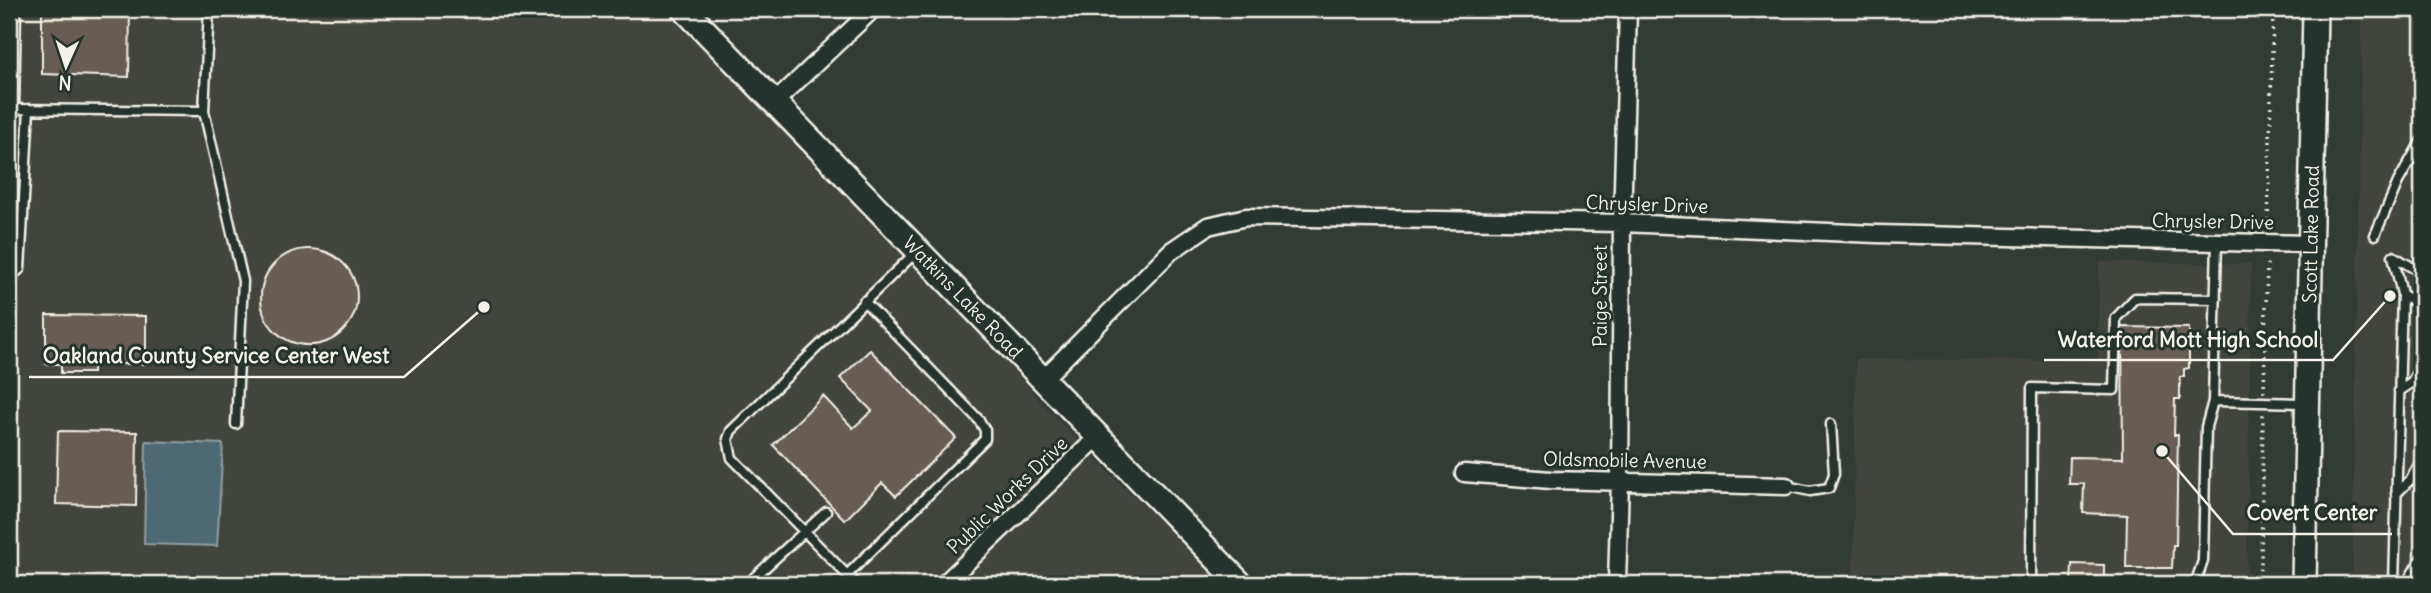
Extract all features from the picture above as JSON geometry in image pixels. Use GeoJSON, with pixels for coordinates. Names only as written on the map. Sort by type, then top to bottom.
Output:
{"type":"FeatureCollection","features":[{"type":"Feature","properties":{"kind":"street","name":"Watkins Lake Road"},"geometry":{"type":"LineString","coordinates":[[684,9],[1241,584]]}},
{"type":"Feature","properties":{"kind":"street"},"geometry":{"type":"LineString","coordinates":[[775,102],[873,9]]}},
{"type":"Feature","properties":{"kind":"street","name":"Paige Street"},"geometry":{"type":"LineString","coordinates":[[1617,584],[1628,9]]}},
{"type":"Feature","properties":{"kind":"street","name":"Scott Lake Road"},"geometry":{"type":"LineString","coordinates":[[2304,584],[2315,9]]}},
{"type":"Feature","properties":{"kind":"street","name":"Chrysler Drive"},"geometry":{"type":"LineString","coordinates":[[1042,379],[1171,251],[1208,226],[1246,217],[1622,223],[1876,234],[2311,244]]}},
{"type":"Feature","properties":{"kind":"street","name":"Public Works Drive"},"geometry":{"type":"LineString","coordinates":[[944,584],[1099,436]]}},
{"type":"Feature","properties":{"kind":"street","name":"Oldsmobile Avenue"},"geometry":{"type":"LineString","coordinates":[[1464,473],[1551,480],[1786,486]]}},
{"type":"Feature","properties":{"kind":"lane"},"geometry":{"type":"LineString","coordinates":[[16,9],[12,109],[204,111]]}},
{"type":"Feature","properties":{"kind":"lane"},"geometry":{"type":"LineString","coordinates":[[209,9],[204,111],[243,281],[236,424]]}},
{"type":"Feature","properties":{"kind":"lane"},"geometry":{"type":"LineString","coordinates":[[9,278],[20,269],[29,109]]}},
{"type":"Feature","properties":{"kind":"lane"},"geometry":{"type":"LineString","coordinates":[[2375,235],[2398,182],[2422,140]]}},
{"type":"Feature","properties":{"kind":"lane"},"geometry":{"type":"LineString","coordinates":[[2195,584],[2203,561],[2206,427],[2213,401],[2217,242]]}},
{"type":"Feature","properties":{"kind":"lane"},"geometry":{"type":"LineString","coordinates":[[856,584],[732,458],[728,439],[732,431],[918,250]]}},
{"type":"Feature","properties":{"kind":"lane"},"geometry":{"type":"LineString","coordinates":[[2394,584],[2402,294],[2393,256],[2422,273]]}},
{"type":"Feature","properties":{"kind":"lane"},"geometry":{"type":"LineString","coordinates":[[2402,294],[2422,307]]}},
{"type":"Feature","properties":{"kind":"lane"},"geometry":{"type":"LineString","coordinates":[[2031,584],[2032,388],[2114,390],[2116,318],[2135,298],[2216,299]]}},
{"type":"Feature","properties":{"kind":"lane"},"geometry":{"type":"LineString","coordinates":[[847,575],[985,439],[985,430],[979,420],[864,301]]}},
{"type":"Feature","properties":{"kind":"lane"},"geometry":{"type":"LineString","coordinates":[[2399,391],[2411,383],[2422,363]]}},
{"type":"Feature","properties":{"kind":"lane"},"geometry":{"type":"LineString","coordinates":[[2213,401],[2307,403]]}},
{"type":"Feature","properties":{"kind":"lane"},"geometry":{"type":"LineString","coordinates":[[1786,486],[1810,491],[1829,488],[1834,474],[1831,424]]}},
{"type":"Feature","properties":{"kind":"lane"},"geometry":{"type":"LineString","coordinates":[[2396,494],[2410,480],[2422,460]]}},
{"type":"Feature","properties":{"kind":"lane"},"geometry":{"type":"LineString","coordinates":[[747,584],[826,512]]}},
{"type":"Feature","properties":{"kind":"lane"},"geometry":{"type":"LineString","coordinates":[[2402,584],[2409,579],[2422,557]]}},
{"type":"Feature","properties":{"kind":"path"},"geometry":{"type":"LineString","coordinates":[[2257,584],[2261,563],[2273,9]]}},
{"type":"Feature","properties":{"kind":"shaded area"},"geometry":{"type":"Polygon","coordinates":[[[9,9],[672,9],[979,329],[1039,400],[1112,476],[1227,584],[9,584],[9,9]]]}},
{"type":"Feature","properties":{"kind":"shaded area"},"geometry":{"type":"Polygon","coordinates":[[[2362,9],[2422,9],[2422,584],[2352,584],[2362,9]]]}},
{"type":"Feature","properties":{"kind":"shaded area"},"geometry":{"type":"Polygon","coordinates":[[[2099,262],[2251,264],[2247,584],[1853,584],[1856,359],[2098,361],[2099,262]]]}},
{"type":"Feature","properties":{"kind":"water"},"geometry":{"type":"Polygon","coordinates":[[[146,441],[223,444],[217,546],[144,544],[146,441]]]}},
{"type":"Feature","properties":{"kind":"building"},"geometry":{"type":"Polygon","coordinates":[[[130,9],[129,77],[42,74],[42,10],[130,9]]]}},
{"type":"Feature","properties":{"kind":"building"},"geometry":{"type":"Polygon","coordinates":[[[309,249],[327,253],[343,263],[353,279],[357,297],[353,315],[343,331],[327,341],[309,345],[291,341],[275,331],[265,315],[261,297],[265,279],[275,263],[291,253],[309,249]]]}},
{"type":"Feature","properties":{"kind":"building"},"geometry":{"type":"Polygon","coordinates":[[[46,315],[146,316],[146,364],[93,364],[93,373],[61,373],[61,364],[46,364],[46,315]]]}},
{"type":"Feature","properties":{"kind":"building"},"geometry":{"type":"Polygon","coordinates":[[[2122,327],[2189,328],[2189,368],[2184,369],[2184,377],[2180,377],[2180,399],[2175,399],[2174,435],[2178,435],[2176,545],[2173,545],[2172,568],[2126,568],[2127,515],[2083,513],[2084,484],[2069,484],[2070,457],[2123,458],[2122,327]]]}},
{"type":"Feature","properties":{"kind":"building"},"geometry":{"type":"Polygon","coordinates":[[[870,350],[956,438],[896,496],[882,483],[845,520],[773,445],[823,396],[853,428],[872,411],[840,378],[870,350]]]}},
{"type":"Feature","properties":{"kind":"building"},"geometry":{"type":"Polygon","coordinates":[[[58,431],[137,432],[136,506],[56,504],[58,431]]]}},
{"type":"Feature","properties":{"kind":"building"},"geometry":{"type":"Polygon","coordinates":[[[2072,564],[2104,565],[2104,584],[2071,584],[2072,564]]]}},
{"type":"Feature","properties":{"kind":"place","name":"Waterford Mott High School"},"geometry":{"type":"Point","coordinates":[2390,296]}},
{"type":"Feature","properties":{"kind":"place","name":"Oakland County Service Center West"},"geometry":{"type":"Point","coordinates":[484,307]}},
{"type":"Feature","properties":{"kind":"place","name":"Covert Center"},"geometry":{"type":"Point","coordinates":[2162,451]}}]}
